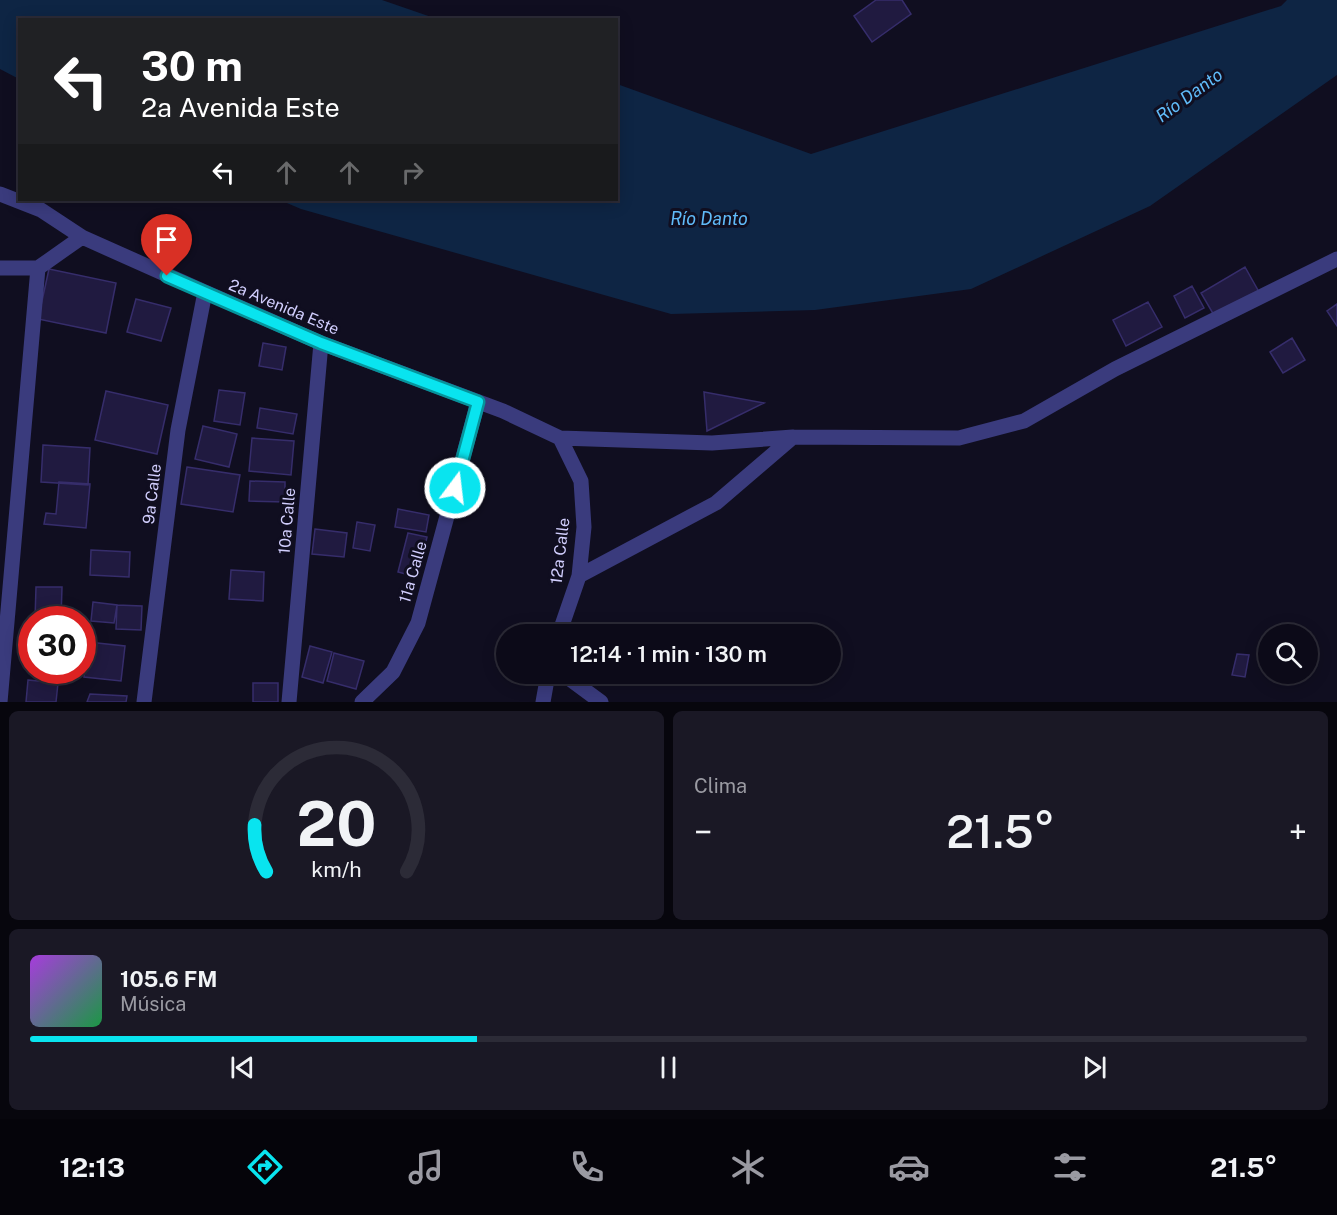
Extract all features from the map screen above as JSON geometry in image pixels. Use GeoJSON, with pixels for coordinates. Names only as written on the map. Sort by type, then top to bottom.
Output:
{"type":"FeatureCollection","features":[{"type":"Feature","properties":{"kind":"street","name":"2a Avenida Este"},"geometry":{"type":"LineString","coordinates":[[0,194],[41,210],[82,237],[321,343],[478,402],[560,438]]}},
{"type":"Feature","properties":{"kind":"street"},"geometry":{"type":"LineString","coordinates":[[0,268],[38,268],[82,237]]}},
{"type":"Feature","properties":{"kind":"street"},"geometry":{"type":"LineString","coordinates":[[560,438],[712,443],[793,437],[959,438],[1024,421],[1115,369],[1337,259]]}},
{"type":"Feature","properties":{"kind":"street"},"geometry":{"type":"LineString","coordinates":[[0,702],[38,268]]}},
{"type":"Feature","properties":{"kind":"street","name":"9a Calle"},"geometry":{"type":"LineString","coordinates":[[144,702],[178,430],[205,292]]}},
{"type":"Feature","properties":{"kind":"street","name":"10a Calle"},"geometry":{"type":"LineString","coordinates":[[289,702],[321,343]]}},
{"type":"Feature","properties":{"kind":"street","name":"11a Calle"},"geometry":{"type":"LineString","coordinates":[[362,702],[393,672],[418,623],[478,402]]}},
{"type":"Feature","properties":{"kind":"street"},"geometry":{"type":"LineString","coordinates":[[579,576],[716,503],[793,437]]}},
{"type":"Feature","properties":{"kind":"street","name":"12a Calle"},"geometry":{"type":"LineString","coordinates":[[560,438],[581,481],[584,527],[579,576],[563,624]]}},
{"type":"Feature","properties":{"kind":"street"},"geometry":{"type":"LineString","coordinates":[[543,702],[546,684]]}},
{"type":"Feature","properties":{"kind":"street"},"geometry":{"type":"LineString","coordinates":[[577,684],[601,702]]}},
{"type":"Feature","properties":{"kind":"water"},"geometry":{"type":"Polygon","coordinates":[[[0,0],[382,0],[434,18],[18,18],[18,78],[0,69],[0,0]]]}},
{"type":"Feature","properties":{"kind":"water","name":"Río Danto"},"geometry":{"type":"Polygon","coordinates":[[[1287,0],[1337,0],[1337,75],[1150,206],[971,289],[815,310],[671,314],[301,209],[282,201],[618,201],[618,84],[811,154],[1281,6],[1287,0]]]}},
{"type":"Feature","properties":{"kind":"building"},"geometry":{"type":"Polygon","coordinates":[[[876,0],[902,0],[911,14],[872,42],[854,16],[876,0]]]}},
{"type":"Feature","properties":{"kind":"building"},"geometry":{"type":"Polygon","coordinates":[[[1245,267],[1259,292],[1215,317],[1201,293],[1245,267]]]}},
{"type":"Feature","properties":{"kind":"building"},"geometry":{"type":"Polygon","coordinates":[[[49,269],[116,283],[106,333],[38,319],[49,269]]]}},
{"type":"Feature","properties":{"kind":"building"},"geometry":{"type":"Polygon","coordinates":[[[1192,286],[1204,308],[1185,318],[1174,296],[1192,286]]]}},
{"type":"Feature","properties":{"kind":"building"},"geometry":{"type":"Polygon","coordinates":[[[136,299],[171,308],[161,341],[127,332],[136,299]]]}},
{"type":"Feature","properties":{"kind":"building"},"geometry":{"type":"Polygon","coordinates":[[[1148,302],[1162,327],[1126,346],[1113,320],[1148,302]]]}},
{"type":"Feature","properties":{"kind":"building"},"geometry":{"type":"Polygon","coordinates":[[[1337,304],[1337,326],[1327,311],[1337,304]]]}},
{"type":"Feature","properties":{"kind":"building"},"geometry":{"type":"Polygon","coordinates":[[[1292,338],[1305,360],[1283,373],[1270,352],[1292,338]]]}},
{"type":"Feature","properties":{"kind":"building"},"geometry":{"type":"Polygon","coordinates":[[[263,343],[286,347],[282,370],[259,366],[263,343]]]}},
{"type":"Feature","properties":{"kind":"building"},"geometry":{"type":"Polygon","coordinates":[[[219,390],[245,393],[240,425],[214,421],[219,390]]]}},
{"type":"Feature","properties":{"kind":"building"},"geometry":{"type":"Polygon","coordinates":[[[106,391],[168,405],[157,454],[95,440],[106,391]]]}},
{"type":"Feature","properties":{"kind":"building"},"geometry":{"type":"Polygon","coordinates":[[[704,392],[764,403],[707,431],[704,392]]]}},
{"type":"Feature","properties":{"kind":"building"},"geometry":{"type":"Polygon","coordinates":[[[260,408],[297,414],[293,434],[257,428],[260,408]]]}},
{"type":"Feature","properties":{"kind":"building"},"geometry":{"type":"Polygon","coordinates":[[[203,426],[237,434],[229,467],[195,459],[203,426]]]}},
{"type":"Feature","properties":{"kind":"building"},"geometry":{"type":"Polygon","coordinates":[[[252,438],[294,441],[291,475],[249,471],[252,438]]]}},
{"type":"Feature","properties":{"kind":"building"},"geometry":{"type":"Polygon","coordinates":[[[43,445],[90,448],[88,485],[41,482],[43,445]]]}},
{"type":"Feature","properties":{"kind":"building"},"geometry":{"type":"Polygon","coordinates":[[[187,467],[240,475],[233,512],[181,504],[187,467]]]}},
{"type":"Feature","properties":{"kind":"building"},"geometry":{"type":"Polygon","coordinates":[[[250,481],[285,482],[285,502],[249,501],[250,481]]]}},
{"type":"Feature","properties":{"kind":"building"},"geometry":{"type":"Polygon","coordinates":[[[59,482],[90,484],[86,528],[44,524],[46,513],[56,514],[59,482]]]}},
{"type":"Feature","properties":{"kind":"building"},"geometry":{"type":"Polygon","coordinates":[[[398,509],[429,515],[426,532],[395,527],[398,509]]]}},
{"type":"Feature","properties":{"kind":"building"},"geometry":{"type":"Polygon","coordinates":[[[357,522],[375,525],[370,551],[353,548],[357,522]]]}},
{"type":"Feature","properties":{"kind":"building"},"geometry":{"type":"Polygon","coordinates":[[[315,529],[347,533],[344,557],[312,554],[315,529]]]}},
{"type":"Feature","properties":{"kind":"building"},"geometry":{"type":"Polygon","coordinates":[[[408,533],[427,537],[417,577],[398,572],[408,533]]]}},
{"type":"Feature","properties":{"kind":"building"},"geometry":{"type":"Polygon","coordinates":[[[91,550],[130,552],[129,577],[90,575],[91,550]]]}},
{"type":"Feature","properties":{"kind":"building"},"geometry":{"type":"Polygon","coordinates":[[[231,570],[264,572],[263,601],[229,599],[231,570]]]}},
{"type":"Feature","properties":{"kind":"building"},"geometry":{"type":"Polygon","coordinates":[[[36,587],[62,587],[61,606],[35,606],[36,587]]]}},
{"type":"Feature","properties":{"kind":"building"},"geometry":{"type":"Polygon","coordinates":[[[93,602],[117,605],[114,623],[96,621],[96,606],[93,606],[93,602]]]}},
{"type":"Feature","properties":{"kind":"building"},"geometry":{"type":"Polygon","coordinates":[[[117,605],[142,606],[141,630],[116,629],[117,605]]]}},
{"type":"Feature","properties":{"kind":"building"},"geometry":{"type":"Polygon","coordinates":[[[96,643],[125,646],[121,681],[96,678],[96,643]]]}},
{"type":"Feature","properties":{"kind":"building"},"geometry":{"type":"Polygon","coordinates":[[[310,646],[332,652],[323,683],[302,677],[310,646]]]}},
{"type":"Feature","properties":{"kind":"building"},"geometry":{"type":"Polygon","coordinates":[[[334,653],[364,661],[356,689],[327,681],[334,653]]]}},
{"type":"Feature","properties":{"kind":"building"},"geometry":{"type":"Polygon","coordinates":[[[1237,654],[1249,655],[1245,677],[1232,675],[1237,654]]]}},
{"type":"Feature","properties":{"kind":"building"},"geometry":{"type":"Polygon","coordinates":[[[253,683],[278,683],[278,702],[253,702],[253,683]]]}},
{"type":"Feature","properties":{"kind":"building"},"geometry":{"type":"Polygon","coordinates":[[[28,684],[58,684],[56,702],[26,702],[28,684]]]}},
{"type":"Feature","properties":{"kind":"building"},"geometry":{"type":"Polygon","coordinates":[[[90,694],[127,696],[126,702],[87,702],[90,694]]]}},
{"type":"Feature","properties":{"kind":"route"},"geometry":{"type":"LineString","coordinates":[[167,276],[321,343],[478,402],[455,488]]}}]}
